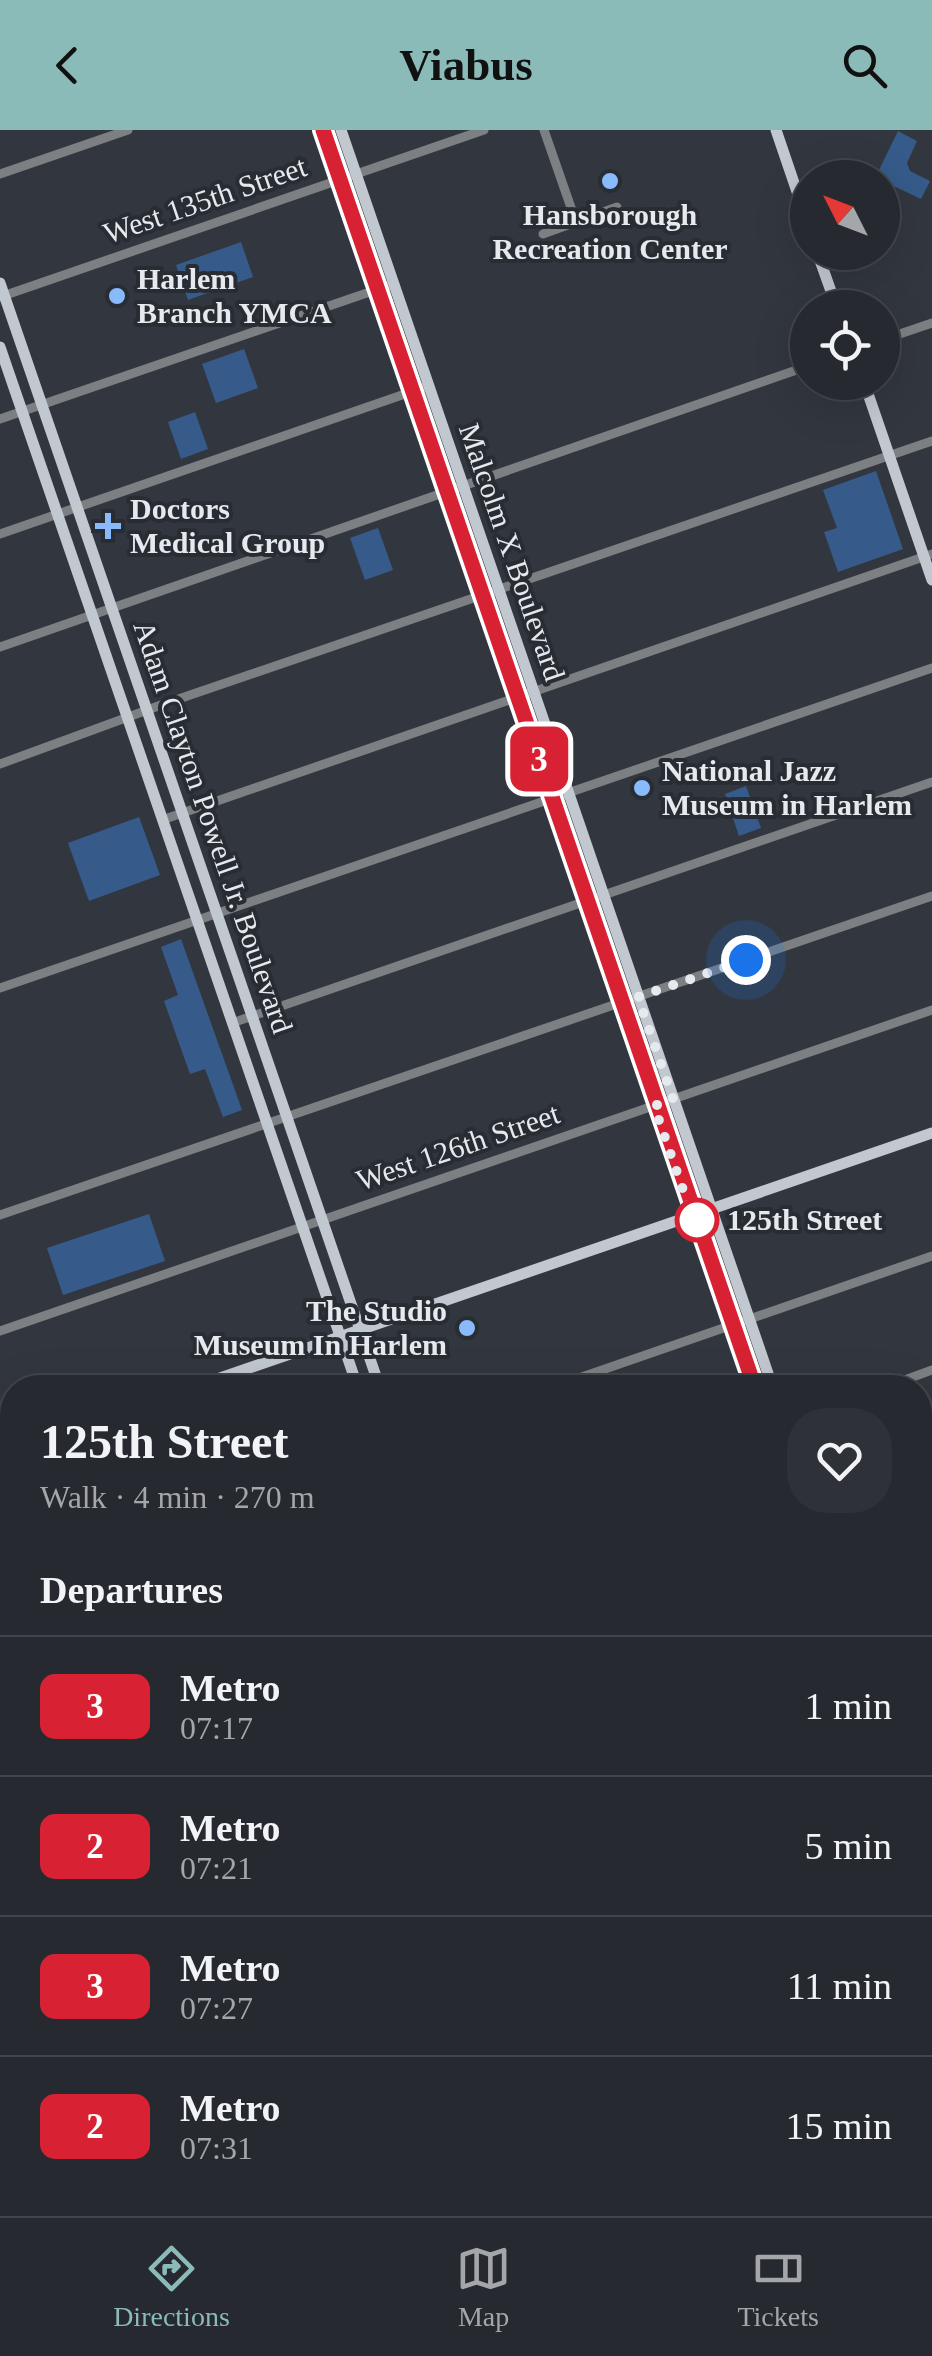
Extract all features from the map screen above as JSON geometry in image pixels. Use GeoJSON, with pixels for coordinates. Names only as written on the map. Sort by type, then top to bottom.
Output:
{"type":"FeatureCollection","features":[{"type":"Feature","properties":{"kind":"main road","name":"Malcolm X Boulevard"},"geometry":{"type":"LineString","coordinates":[[320,130],[747,1375]]}},
{"type":"Feature","properties":{"kind":"main road","name":"Malcolm X Boulevard"},"geometry":{"type":"LineString","coordinates":[[341,130],[769,1375]]}},
{"type":"Feature","properties":{"kind":"main road"},"geometry":{"type":"LineString","coordinates":[[776,130],[790,171]]}},
{"type":"Feature","properties":{"kind":"main road","name":"Adam Clayton Powell Jr. Boulevard"},"geometry":{"type":"LineString","coordinates":[[2,292],[376,1375]]}},
{"type":"Feature","properties":{"kind":"main road","name":"Adam Clayton Powell Jr. Boulevard"},"geometry":{"type":"LineString","coordinates":[[0,347],[354,1375]]}},
{"type":"Feature","properties":{"kind":"main road"},"geometry":{"type":"LineString","coordinates":[[870,400],[928,555],[932,580]]}},
{"type":"Feature","properties":{"kind":"main road"},"geometry":{"type":"LineString","coordinates":[[228,1375],[932,1133]]}},
{"type":"Feature","properties":{"kind":"street"},"geometry":{"type":"LineString","coordinates":[[0,174],[128,130]]}},
{"type":"Feature","properties":{"kind":"street","name":"West 135th Street"},"geometry":{"type":"LineString","coordinates":[[2,292],[484,130]]}},
{"type":"Feature","properties":{"kind":"street"},"geometry":{"type":"LineString","coordinates":[[544,130],[576,222]]}},
{"type":"Feature","properties":{"kind":"street"},"geometry":{"type":"LineString","coordinates":[[543,234],[617,208]]}},
{"type":"Feature","properties":{"kind":"street"},"geometry":{"type":"LineString","coordinates":[[0,419],[393,284]]}},
{"type":"Feature","properties":{"kind":"street"},"geometry":{"type":"LineString","coordinates":[[900,334],[932,322]]}},
{"type":"Feature","properties":{"kind":"street"},"geometry":{"type":"LineString","coordinates":[[0,647],[790,372]]}},
{"type":"Feature","properties":{"kind":"street"},"geometry":{"type":"LineString","coordinates":[[0,534],[428,386]]}},
{"type":"Feature","properties":{"kind":"street"},"geometry":{"type":"LineString","coordinates":[[0,764],[932,441]]}},
{"type":"Feature","properties":{"kind":"street"},"geometry":{"type":"LineString","coordinates":[[162,820],[928,555]]}},
{"type":"Feature","properties":{"kind":"street"},"geometry":{"type":"LineString","coordinates":[[0,988],[932,668]]}},
{"type":"Feature","properties":{"kind":"street"},"geometry":{"type":"LineString","coordinates":[[232,1023],[932,782]]}},
{"type":"Feature","properties":{"kind":"street"},"geometry":{"type":"LineString","coordinates":[[0,1215],[932,896]]}},
{"type":"Feature","properties":{"kind":"street","name":"West 126th Street"},"geometry":{"type":"LineString","coordinates":[[0,1331],[932,1010]]}},
{"type":"Feature","properties":{"kind":"street"},"geometry":{"type":"LineString","coordinates":[[588,1375],[932,1256]]}},
{"type":"Feature","properties":{"kind":"shaded area"},"geometry":{"type":"Polygon","coordinates":[[[898,131],[917,141],[907,163],[910,171],[930,181],[921,199],[900,189],[900,160],[884,160],[898,131]]]}},
{"type":"Feature","properties":{"kind":"shaded area"},"geometry":{"type":"Polygon","coordinates":[[[241,242],[253,277],[188,300],[176,265],[241,242]]]}},
{"type":"Feature","properties":{"kind":"shaded area"},"geometry":{"type":"Polygon","coordinates":[[[244,349],[258,388],[216,403],[202,364],[244,349]]]}},
{"type":"Feature","properties":{"kind":"shaded area"},"geometry":{"type":"Polygon","coordinates":[[[195,412],[208,449],[181,459],[168,422],[195,412]]]}},
{"type":"Feature","properties":{"kind":"shaded area"},"geometry":{"type":"Polygon","coordinates":[[[876,471],[903,549],[838,572],[824,532],[837,528],[823,490],[876,471]]]}},
{"type":"Feature","properties":{"kind":"shaded area"},"geometry":{"type":"Polygon","coordinates":[[[378,528],[393,570],[365,580],[350,538],[378,528]]]}},
{"type":"Feature","properties":{"kind":"shaded area"},"geometry":{"type":"Polygon","coordinates":[[[746,786],[761,828],[739,836],[725,794],[746,786]]]}},
{"type":"Feature","properties":{"kind":"shaded area"},"geometry":{"type":"Polygon","coordinates":[[[139,817],[160,875],[89,901],[68,843],[139,817]]]}},
{"type":"Feature","properties":{"kind":"shaded area"},"geometry":{"type":"Polygon","coordinates":[[[181,939],[242,1110],[223,1117],[205,1069],[190,1074],[164,1001],[178,995],[161,947],[181,939]]]}},
{"type":"Feature","properties":{"kind":"shaded area"},"geometry":{"type":"Polygon","coordinates":[[[149,1214],[165,1261],[63,1295],[47,1248],[149,1214]]]}},
{"type":"Feature","properties":{"kind":"metro line","name":"3"},"geometry":{"type":"LineString","coordinates":[[323,130],[751,1375]]}},
{"type":"Feature","properties":{"kind":"place","name":"Hansborough Recreation Center"},"geometry":{"type":"Point","coordinates":[610,181]}},
{"type":"Feature","properties":{"kind":"place","name":"Harlem Branch YMCA"},"geometry":{"type":"Point","coordinates":[117,296]}},
{"type":"Feature","properties":{"kind":"place","name":"Doctors Medical Group"},"geometry":{"type":"Point","coordinates":[108,526]}},
{"type":"Feature","properties":{"kind":"place","name":"National Jazz Museum in Harlem"},"geometry":{"type":"Point","coordinates":[642,788]}},
{"type":"Feature","properties":{"kind":"place","name":"125th Street"},"geometry":{"type":"Point","coordinates":[697,1220]}},
{"type":"Feature","properties":{"kind":"place","name":"The Studio Museum In Harlem"},"geometry":{"type":"Point","coordinates":[467,1328]}},
{"type":"Feature","properties":{"kind":"route"},"geometry":{"type":"LineString","coordinates":[[697,1220],[692,1216],[654,1106],[673,1099],[638,997],[746,960]]}}]}
